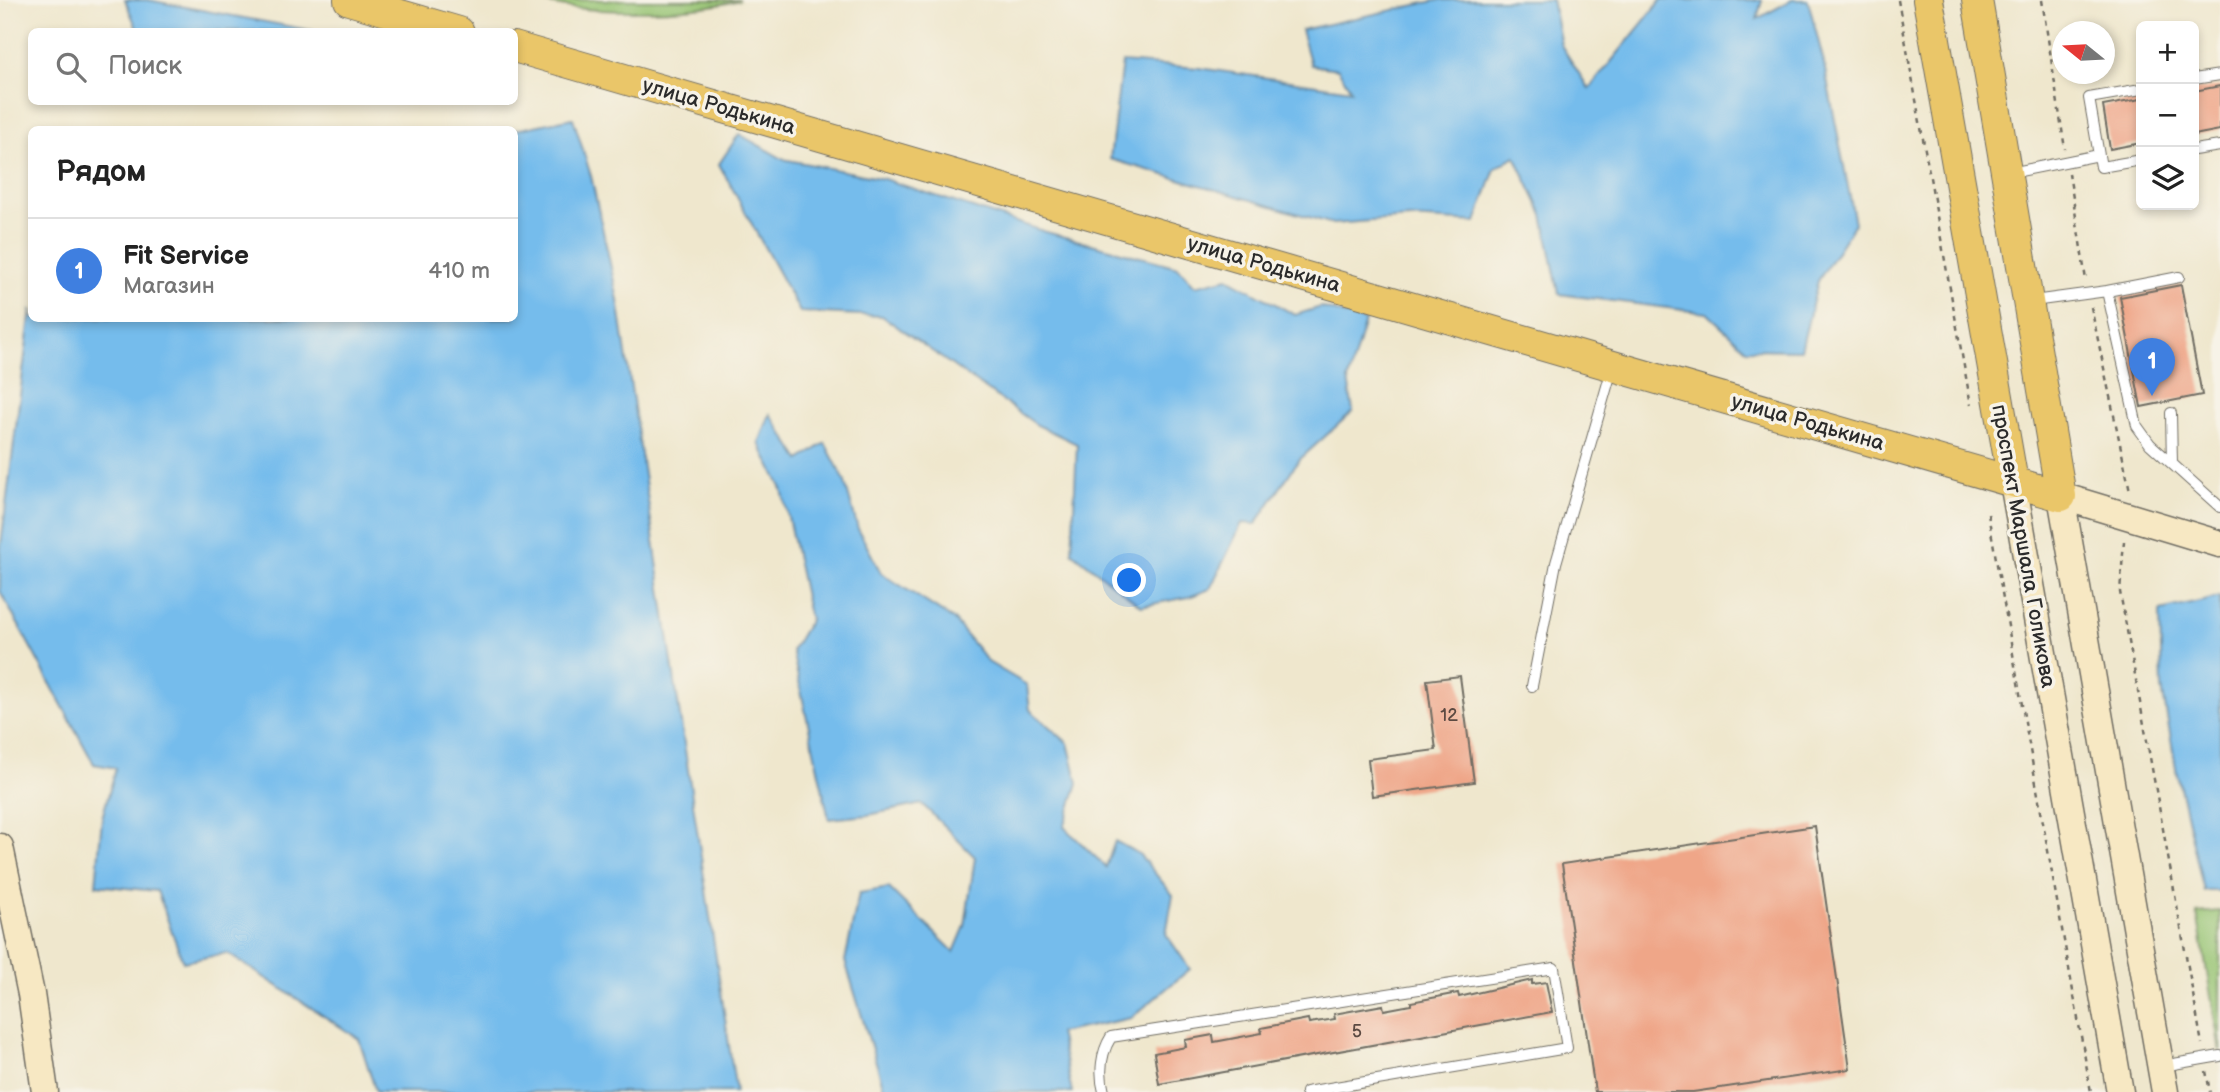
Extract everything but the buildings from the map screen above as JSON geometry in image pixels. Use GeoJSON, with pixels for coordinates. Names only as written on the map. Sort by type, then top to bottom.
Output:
{"type":"FeatureCollection","features":[{"type":"Feature","properties":{"kind":"main road"},"geometry":{"type":"LineString","coordinates":[[349,0],[445,28]]}},
{"type":"Feature","properties":{"kind":"main road","name":"проспект Маршала Голикова"},"geometry":{"type":"LineString","coordinates":[[1928,0],[2120,1092]]}},
{"type":"Feature","properties":{"kind":"main road"},"geometry":{"type":"LineString","coordinates":[[1977,0],[2163,1079]]}},
{"type":"Feature","properties":{"kind":"main road","name":"улица Родькина"},"geometry":{"type":"LineString","coordinates":[[518,48],[2061,496]]}},
{"type":"Feature","properties":{"kind":"main road"},"geometry":{"type":"LineString","coordinates":[[2061,496],[2220,544]]}},
{"type":"Feature","properties":{"kind":"main road"},"geometry":{"type":"LineString","coordinates":[[0,847],[30,994],[45,1092]]}},
{"type":"Feature","properties":{"kind":"lane"},"geometry":{"type":"LineString","coordinates":[[2199,78],[2220,75]]}},
{"type":"Feature","properties":{"kind":"lane"},"geometry":{"type":"LineString","coordinates":[[2136,90],[2089,98],[2101,167],[2136,161]]}},
{"type":"Feature","properties":{"kind":"lane"},"geometry":{"type":"LineString","coordinates":[[2199,149],[2220,146]]}},
{"type":"Feature","properties":{"kind":"lane"},"geometry":{"type":"LineString","coordinates":[[2007,173],[2099,155]]}},
{"type":"Feature","properties":{"kind":"lane"},"geometry":{"type":"LineString","coordinates":[[2029,302],[2088,295],[2179,277]]}},
{"type":"Feature","properties":{"kind":"lane"},"geometry":{"type":"LineString","coordinates":[[2107,291],[2137,426],[2143,436],[2220,507]]}},
{"type":"Feature","properties":{"kind":"lane"},"geometry":{"type":"LineString","coordinates":[[1532,686],[1556,563],[1613,366]]}},
{"type":"Feature","properties":{"kind":"lane"},"geometry":{"type":"LineString","coordinates":[[2171,413],[2172,464]]}},
{"type":"Feature","properties":{"kind":"lane"},"geometry":{"type":"LineString","coordinates":[[1104,1092],[1101,1082],[1103,1050],[1111,1037],[1554,968],[1566,1048],[1306,1092]]}},
{"type":"Feature","properties":{"kind":"lane"},"geometry":{"type":"LineString","coordinates":[[2163,1079],[2204,1059],[2220,1056]]}},
{"type":"Feature","properties":{"kind":"path"},"geometry":{"type":"LineString","coordinates":[[1898,0],[1971,405]]}},
{"type":"Feature","properties":{"kind":"path"},"geometry":{"type":"LineString","coordinates":[[2042,0],[2088,295],[2130,491]]}},
{"type":"Feature","properties":{"kind":"path"},"geometry":{"type":"LineString","coordinates":[[1988,514],[2091,1092]]}},
{"type":"Feature","properties":{"kind":"path"},"geometry":{"type":"LineString","coordinates":[[2123,541],[2120,592],[2210,1092]]}},
{"type":"Feature","properties":{"kind":"green space"},"geometry":{"type":"Polygon","coordinates":[[[533,0],[740,0],[693,8],[636,11],[580,8],[533,0]]]}},
{"type":"Feature","properties":{"kind":"green space"},"geometry":{"type":"Polygon","coordinates":[[[2220,911],[2220,1051],[2197,913],[2220,911]]]}},
{"type":"Feature","properties":{"kind":"water"},"geometry":{"type":"Polygon","coordinates":[[[125,0],[148,0],[298,28],[137,28],[125,0]]]}},
{"type":"Feature","properties":{"kind":"water"},"geometry":{"type":"Polygon","coordinates":[[[1439,0],[1552,0],[1561,45],[1589,89],[1661,0],[1762,0],[1757,19],[1792,0],[1808,0],[1823,59],[1855,223],[1818,281],[1801,350],[1746,349],[1707,313],[1559,294],[1543,215],[1515,156],[1495,169],[1476,222],[1409,218],[1333,224],[1110,159],[1122,62],[1199,68],[1351,90],[1338,69],[1311,65],[1301,30],[1439,0]]]}},
{"type":"Feature","properties":{"kind":"water"},"geometry":{"type":"Polygon","coordinates":[[[573,118],[591,176],[618,300],[736,1092],[376,1092],[359,1039],[227,953],[183,962],[157,891],[96,885],[102,818],[116,768],[94,764],[0,591],[0,552],[29,322],[518,322],[518,129],[573,118]]]}},
{"type":"Feature","properties":{"kind":"water"},"geometry":{"type":"Polygon","coordinates":[[[739,134],[783,159],[884,179],[1046,232],[1178,267],[1195,286],[1228,278],[1295,315],[1321,307],[1365,321],[1348,380],[1353,411],[1298,461],[1256,524],[1242,523],[1210,589],[1189,597],[1141,606],[1072,552],[1077,444],[1037,425],[882,316],[800,312],[719,164],[739,134]]]}},
{"type":"Feature","properties":{"kind":"water"},"geometry":{"type":"Polygon","coordinates":[[[770,414],[800,460],[825,443],[844,479],[858,529],[881,573],[954,620],[988,662],[1027,685],[1030,710],[1068,743],[1078,783],[1064,827],[1106,867],[1115,841],[1139,854],[1173,895],[1166,934],[1190,969],[1131,1018],[1059,1033],[1072,1092],[885,1092],[845,961],[859,893],[889,888],[954,952],[965,926],[975,857],[922,804],[868,815],[829,819],[792,650],[810,620],[782,489],[759,443],[770,414]]]}},
{"type":"Feature","properties":{"kind":"water"},"geometry":{"type":"Polygon","coordinates":[[[2220,597],[2220,891],[2204,891],[2177,774],[2162,688],[2160,611],[2220,597]]]}},
{"type":"Feature","properties":{"kind":"place","name":"Fit Service"},"geometry":{"type":"Point","coordinates":[2152,396]}}]}
